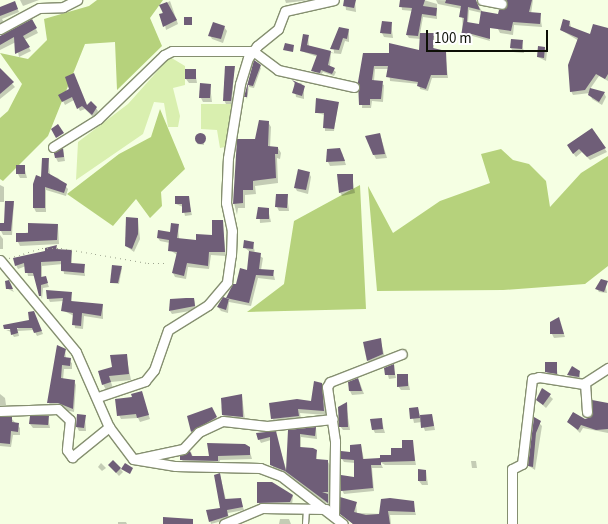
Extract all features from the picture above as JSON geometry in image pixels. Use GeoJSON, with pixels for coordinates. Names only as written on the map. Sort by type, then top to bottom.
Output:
{"type":"FeatureCollection","features":[{"type":"Feature","properties":{"kind":"street"},"geometry":{"type":"LineString","coordinates":[[0,29],[38,8],[63,6],[77,0]]}},
{"type":"Feature","properties":{"kind":"street"},"geometry":{"type":"LineString","coordinates":[[98,397],[137,385],[150,376],[168,330],[208,306],[228,282],[232,231],[226,203],[228,158],[240,84],[253,51],[278,29],[285,10],[334,0]]}},
{"type":"Feature","properties":{"kind":"street"},"geometry":{"type":"LineString","coordinates":[[482,0],[502,4]]}},
{"type":"Feature","properties":{"kind":"street"},"geometry":{"type":"LineString","coordinates":[[53,147],[98,119],[169,52],[253,51],[278,70],[354,87]]}},
{"type":"Feature","properties":{"kind":"street"},"geometry":{"type":"LineString","coordinates":[[0,260],[76,352],[98,397],[109,427],[133,459],[175,466],[260,468],[280,476],[326,509],[343,524]]}},
{"type":"Feature","properties":{"kind":"street"},"geometry":{"type":"LineString","coordinates":[[334,516],[333,419],[328,384],[402,354]]}},
{"type":"Feature","properties":{"kind":"street"},"geometry":{"type":"LineString","coordinates":[[512,524],[512,469],[522,464],[531,381],[536,377],[584,383],[608,368]]}},
{"type":"Feature","properties":{"kind":"street"},"geometry":{"type":"LineString","coordinates":[[584,383],[587,412]]}},
{"type":"Feature","properties":{"kind":"street"},"geometry":{"type":"LineString","coordinates":[[0,411],[58,409],[70,420],[67,450],[72,456],[109,427]]}},
{"type":"Feature","properties":{"kind":"street"},"geometry":{"type":"LineString","coordinates":[[133,459],[183,449],[199,432],[223,421],[266,426],[333,419]]}},
{"type":"Feature","properties":{"kind":"street"},"geometry":{"type":"LineString","coordinates":[[224,524],[262,508],[306,507],[326,509]]}},
{"type":"Feature","properties":{"kind":"lane"},"geometry":{"type":"LineString","coordinates":[[305,524],[306,507]]}},
{"type":"Feature","properties":{"kind":"path"},"geometry":{"type":"LineString","coordinates":[[0,260],[36,250],[61,248],[148,263],[168,263]]}},
{"type":"Feature","properties":{"kind":"green space"},"geometry":{"type":"Polygon","coordinates":[[[97,0],[163,0],[150,18],[162,46],[117,90],[115,42],[85,44],[48,136],[3,181],[0,179],[0,118],[8,111],[22,84],[0,53],[28,59],[47,40],[44,19],[89,6],[97,0]]]}},
{"type":"Feature","properties":{"kind":"green space"},"geometry":{"type":"Polygon","coordinates":[[[170,57],[185,66],[185,85],[173,88],[180,116],[178,127],[168,127],[164,103],[154,102],[143,134],[76,180],[78,142],[128,104],[170,57]]]}},
{"type":"Feature","properties":{"kind":"green space"},"geometry":{"type":"Polygon","coordinates":[[[201,104],[234,104],[225,147],[220,148],[217,130],[201,129],[201,104]]]}},
{"type":"Feature","properties":{"kind":"green space"},"geometry":{"type":"Polygon","coordinates":[[[160,109],[185,169],[161,192],[162,206],[150,218],[136,199],[113,226],[67,194],[119,154],[151,137],[160,109]]]}},
{"type":"Feature","properties":{"kind":"green space"},"geometry":{"type":"Polygon","coordinates":[[[501,149],[513,160],[529,164],[546,181],[550,207],[581,173],[608,156],[608,266],[585,284],[503,290],[377,291],[368,186],[393,233],[440,201],[490,183],[481,154],[501,149]]]}},
{"type":"Feature","properties":{"kind":"green space"},"geometry":{"type":"Polygon","coordinates":[[[360,185],[366,309],[247,312],[284,284],[294,221],[360,185]]]}},
{"type":"Feature","properties":{"kind":"building"},"geometry":{"type":"Polygon","coordinates":[[[344,0],[356,0],[354,8],[343,6],[344,0]]]}},
{"type":"Feature","properties":{"kind":"building"},"geometry":{"type":"Polygon","coordinates":[[[400,0],[425,0],[423,6],[437,8],[436,16],[422,14],[418,36],[406,35],[412,8],[399,7],[400,0]]]}},
{"type":"Feature","properties":{"kind":"building"},"geometry":{"type":"Polygon","coordinates":[[[446,0],[476,0],[480,10],[468,7],[467,22],[479,24],[481,11],[498,14],[499,10],[507,8],[507,0],[532,0],[529,12],[541,13],[540,24],[513,22],[511,31],[490,28],[490,39],[468,33],[469,42],[460,42],[464,18],[459,17],[461,6],[445,3],[446,0]]]}},
{"type":"Feature","properties":{"kind":"building"},"geometry":{"type":"Polygon","coordinates":[[[15,1],[18,9],[0,16],[0,7],[15,1]]]}},
{"type":"Feature","properties":{"kind":"building"},"geometry":{"type":"Polygon","coordinates":[[[167,2],[177,20],[163,27],[159,14],[163,13],[159,5],[167,2]]]}},
{"type":"Feature","properties":{"kind":"building"},"geometry":{"type":"Polygon","coordinates":[[[184,17],[192,17],[192,25],[184,25],[184,17]]]}},
{"type":"Feature","properties":{"kind":"building"},"geometry":{"type":"Polygon","coordinates":[[[32,19],[37,28],[23,36],[30,47],[15,54],[14,37],[0,45],[0,36],[32,19]]]}},
{"type":"Feature","properties":{"kind":"building"},"geometry":{"type":"Polygon","coordinates":[[[563,19],[570,21],[569,26],[590,34],[593,24],[608,28],[608,74],[605,79],[596,74],[585,90],[570,92],[568,65],[578,38],[560,30],[563,19]]]}},
{"type":"Feature","properties":{"kind":"building"},"geometry":{"type":"Polygon","coordinates":[[[382,21],[392,22],[391,34],[380,33],[382,21]]]}},
{"type":"Feature","properties":{"kind":"building"},"geometry":{"type":"Polygon","coordinates":[[[213,22],[225,26],[221,39],[208,36],[213,22]]]}},
{"type":"Feature","properties":{"kind":"building"},"geometry":{"type":"Polygon","coordinates":[[[339,27],[349,29],[347,39],[343,38],[339,50],[330,49],[339,27]]]}},
{"type":"Feature","properties":{"kind":"building"},"geometry":{"type":"Polygon","coordinates":[[[420,33],[434,33],[433,48],[446,51],[447,75],[431,75],[426,89],[417,86],[418,82],[386,77],[388,66],[374,66],[372,80],[383,81],[381,99],[370,99],[370,105],[359,105],[358,82],[363,53],[389,53],[389,43],[419,50],[420,33]]]}},
{"type":"Feature","properties":{"kind":"building"},"geometry":{"type":"Polygon","coordinates":[[[303,34],[309,35],[307,45],[331,51],[328,65],[335,68],[332,74],[321,70],[320,73],[311,71],[317,55],[300,51],[303,34]]]}},
{"type":"Feature","properties":{"kind":"building"},"geometry":{"type":"Polygon","coordinates":[[[511,39],[523,40],[522,49],[510,48],[511,39]]]}},
{"type":"Feature","properties":{"kind":"building"},"geometry":{"type":"Polygon","coordinates":[[[285,43],[294,45],[293,52],[283,50],[285,43]]]}},
{"type":"Feature","properties":{"kind":"building"},"geometry":{"type":"Polygon","coordinates":[[[538,46],[545,47],[544,58],[537,57],[538,46]]]}},
{"type":"Feature","properties":{"kind":"building"},"geometry":{"type":"Polygon","coordinates":[[[254,60],[261,65],[253,86],[248,85],[247,97],[244,97],[254,60]]]}},
{"type":"Feature","properties":{"kind":"building"},"geometry":{"type":"Polygon","coordinates":[[[225,66],[235,66],[231,101],[223,101],[225,66]]]}},
{"type":"Feature","properties":{"kind":"building"},"geometry":{"type":"Polygon","coordinates":[[[0,68],[14,82],[0,94],[0,68]]]}},
{"type":"Feature","properties":{"kind":"building"},"geometry":{"type":"Polygon","coordinates":[[[185,69],[196,69],[196,79],[185,79],[185,69]]]}},
{"type":"Feature","properties":{"kind":"building"},"geometry":{"type":"Polygon","coordinates":[[[74,73],[87,105],[91,101],[97,107],[92,115],[82,106],[77,109],[72,97],[62,102],[58,95],[69,89],[65,77],[74,73]]]}},
{"type":"Feature","properties":{"kind":"building"},"geometry":{"type":"Polygon","coordinates":[[[292,80],[305,86],[302,96],[292,93],[295,83],[292,80]]]}},
{"type":"Feature","properties":{"kind":"building"},"geometry":{"type":"Polygon","coordinates":[[[200,83],[211,84],[210,98],[199,98],[200,83]]]}},
{"type":"Feature","properties":{"kind":"building"},"geometry":{"type":"Polygon","coordinates":[[[590,88],[605,92],[599,102],[588,95],[590,88]]]}},
{"type":"Feature","properties":{"kind":"building"},"geometry":{"type":"Polygon","coordinates":[[[316,98],[339,102],[334,129],[323,128],[324,113],[315,113],[316,98]]]}},
{"type":"Feature","properties":{"kind":"building"},"geometry":{"type":"Polygon","coordinates":[[[259,120],[269,121],[268,146],[278,147],[278,154],[275,154],[276,178],[253,181],[253,190],[243,190],[243,203],[233,204],[237,139],[255,139],[259,120]]]}},
{"type":"Feature","properties":{"kind":"building"},"geometry":{"type":"Polygon","coordinates":[[[58,124],[64,133],[56,138],[51,129],[58,124]]]}},
{"type":"Feature","properties":{"kind":"building"},"geometry":{"type":"Polygon","coordinates":[[[592,128],[606,148],[587,157],[579,149],[573,154],[567,145],[592,128]]]}},
{"type":"Feature","properties":{"kind":"building"},"geometry":{"type":"Polygon","coordinates":[[[198,133],[202,133],[205,138],[204,142],[198,143],[195,140],[195,136],[198,133]]]}},
{"type":"Feature","properties":{"kind":"building"},"geometry":{"type":"Polygon","coordinates":[[[380,133],[385,154],[373,155],[365,136],[380,133]]]}},
{"type":"Feature","properties":{"kind":"building"},"geometry":{"type":"Polygon","coordinates":[[[63,148],[64,157],[55,158],[54,153],[63,148]]]}},
{"type":"Feature","properties":{"kind":"building"},"geometry":{"type":"Polygon","coordinates":[[[340,148],[345,161],[326,162],[327,149],[340,148]]]}},
{"type":"Feature","properties":{"kind":"building"},"geometry":{"type":"Polygon","coordinates":[[[42,158],[49,158],[48,173],[67,184],[64,193],[45,187],[45,208],[33,208],[33,184],[36,175],[41,177],[42,158]]]}},
{"type":"Feature","properties":{"kind":"building"},"geometry":{"type":"Polygon","coordinates":[[[16,165],[25,165],[25,174],[16,174],[16,165]]]}},
{"type":"Feature","properties":{"kind":"building"},"geometry":{"type":"Polygon","coordinates":[[[298,169],[310,172],[306,190],[294,188],[298,169]]]}},
{"type":"Feature","properties":{"kind":"building"},"geometry":{"type":"Polygon","coordinates":[[[337,174],[353,174],[353,189],[339,193],[337,174]]]}},
{"type":"Feature","properties":{"kind":"building"},"geometry":{"type":"Polygon","coordinates":[[[276,194],[288,194],[287,208],[275,207],[276,194]]]}},
{"type":"Feature","properties":{"kind":"building"},"geometry":{"type":"Polygon","coordinates":[[[175,196],[189,196],[191,212],[182,213],[182,204],[175,204],[175,196]]]}},
{"type":"Feature","properties":{"kind":"building"},"geometry":{"type":"Polygon","coordinates":[[[5,201],[14,201],[11,231],[0,231],[0,223],[4,223],[5,201]]]}},
{"type":"Feature","properties":{"kind":"building"},"geometry":{"type":"Polygon","coordinates":[[[258,207],[269,208],[269,219],[256,219],[258,207]]]}},
{"type":"Feature","properties":{"kind":"building"},"geometry":{"type":"Polygon","coordinates":[[[126,217],[138,218],[138,234],[132,249],[125,246],[126,217]]]}},
{"type":"Feature","properties":{"kind":"building"},"geometry":{"type":"Polygon","coordinates":[[[212,220],[223,220],[225,252],[209,252],[208,266],[187,263],[184,276],[172,273],[177,252],[168,251],[169,240],[157,238],[158,230],[170,232],[171,223],[179,224],[177,238],[196,240],[196,234],[212,235],[212,220]]]}},
{"type":"Feature","properties":{"kind":"building"},"geometry":{"type":"Polygon","coordinates":[[[28,223],[58,224],[57,240],[16,242],[16,233],[28,233],[28,223]]]}},
{"type":"Feature","properties":{"kind":"building"},"geometry":{"type":"Polygon","coordinates":[[[244,240],[254,242],[253,249],[243,248],[244,240]]]}},
{"type":"Feature","properties":{"kind":"building"},"geometry":{"type":"Polygon","coordinates":[[[57,245],[56,249],[72,250],[71,263],[85,264],[84,273],[61,271],[61,261],[41,262],[41,277],[46,276],[48,283],[41,285],[41,296],[39,296],[33,273],[25,273],[24,263],[15,266],[13,258],[45,251],[45,248],[57,245]]]}},
{"type":"Feature","properties":{"kind":"building"},"geometry":{"type":"Polygon","coordinates":[[[249,251],[261,253],[259,269],[274,270],[273,276],[256,275],[249,303],[226,298],[233,284],[236,284],[240,268],[247,270],[249,251]]]}},
{"type":"Feature","properties":{"kind":"building"},"geometry":{"type":"Polygon","coordinates":[[[112,265],[122,266],[118,283],[110,283],[112,265]]]}},
{"type":"Feature","properties":{"kind":"building"},"geometry":{"type":"Polygon","coordinates":[[[601,279],[608,281],[604,292],[595,289],[601,279]]]}},
{"type":"Feature","properties":{"kind":"building"},"geometry":{"type":"Polygon","coordinates":[[[9,280],[13,289],[6,289],[5,281],[9,280]]]}},
{"type":"Feature","properties":{"kind":"building"},"geometry":{"type":"Polygon","coordinates":[[[46,290],[72,292],[71,301],[103,304],[101,316],[82,313],[81,326],[72,325],[73,313],[61,311],[63,298],[47,299],[46,290]]]}},
{"type":"Feature","properties":{"kind":"building"},"geometry":{"type":"Polygon","coordinates":[[[223,297],[229,299],[226,310],[217,307],[223,297]]]}},
{"type":"Feature","properties":{"kind":"building"},"geometry":{"type":"Polygon","coordinates":[[[194,298],[195,306],[169,311],[170,299],[194,298]]]}},
{"type":"Feature","properties":{"kind":"building"},"geometry":{"type":"Polygon","coordinates":[[[34,311],[42,331],[34,333],[32,328],[17,328],[18,333],[11,335],[10,329],[4,329],[3,325],[29,320],[28,312],[34,311]]]}},
{"type":"Feature","properties":{"kind":"building"},"geometry":{"type":"Polygon","coordinates":[[[559,317],[564,334],[550,334],[550,322],[559,317]]]}},
{"type":"Feature","properties":{"kind":"building"},"geometry":{"type":"Polygon","coordinates":[[[381,338],[383,354],[367,361],[363,342],[381,338]]]}},
{"type":"Feature","properties":{"kind":"building"},"geometry":{"type":"Polygon","coordinates":[[[57,345],[66,349],[64,357],[71,358],[70,366],[62,365],[61,378],[75,380],[73,409],[58,403],[47,403],[57,345]]]}},
{"type":"Feature","properties":{"kind":"building"},"geometry":{"type":"Polygon","coordinates":[[[127,354],[129,374],[109,376],[111,382],[102,385],[98,371],[112,367],[110,355],[127,354]]]}},
{"type":"Feature","properties":{"kind":"building"},"geometry":{"type":"Polygon","coordinates":[[[545,362],[557,362],[557,374],[545,372],[545,362]]]}},
{"type":"Feature","properties":{"kind":"building"},"geometry":{"type":"Polygon","coordinates":[[[394,364],[395,375],[385,375],[384,368],[394,364]]]}},
{"type":"Feature","properties":{"kind":"building"},"geometry":{"type":"Polygon","coordinates":[[[572,366],[580,371],[579,377],[567,375],[572,366]]]}},
{"type":"Feature","properties":{"kind":"building"},"geometry":{"type":"Polygon","coordinates":[[[397,374],[408,374],[408,386],[397,387],[397,374]]]}},
{"type":"Feature","properties":{"kind":"building"},"geometry":{"type":"Polygon","coordinates":[[[358,378],[362,391],[349,391],[348,382],[358,378]]]}},
{"type":"Feature","properties":{"kind":"building"},"geometry":{"type":"Polygon","coordinates":[[[314,381],[322,383],[324,411],[298,409],[299,416],[271,419],[269,403],[297,399],[311,401],[314,381]]]}},
{"type":"Feature","properties":{"kind":"building"},"geometry":{"type":"Polygon","coordinates":[[[542,388],[551,394],[543,405],[536,400],[542,388]]]}},
{"type":"Feature","properties":{"kind":"building"},"geometry":{"type":"Polygon","coordinates":[[[142,391],[149,415],[137,418],[136,414],[117,416],[115,399],[132,397],[131,394],[142,391]]]}},
{"type":"Feature","properties":{"kind":"building"},"geometry":{"type":"Polygon","coordinates":[[[242,394],[243,417],[222,415],[221,398],[242,394]]]}},
{"type":"Feature","properties":{"kind":"building"},"geometry":{"type":"Polygon","coordinates":[[[592,400],[608,403],[608,429],[596,430],[581,425],[578,430],[567,422],[573,412],[585,419],[591,417],[592,400]]]}},
{"type":"Feature","properties":{"kind":"building"},"geometry":{"type":"Polygon","coordinates":[[[347,402],[348,427],[339,427],[338,407],[347,402]]]}},
{"type":"Feature","properties":{"kind":"building"},"geometry":{"type":"Polygon","coordinates":[[[212,407],[217,417],[191,432],[187,416],[212,407]]]}},
{"type":"Feature","properties":{"kind":"building"},"geometry":{"type":"Polygon","coordinates":[[[418,407],[420,418],[410,419],[409,408],[418,407]]]}},
{"type":"Feature","properties":{"kind":"building"},"geometry":{"type":"Polygon","coordinates":[[[77,414],[86,415],[84,428],[76,427],[77,414]]]}},
{"type":"Feature","properties":{"kind":"building"},"geometry":{"type":"Polygon","coordinates":[[[432,414],[434,426],[421,428],[420,415],[432,414]]]}},
{"type":"Feature","properties":{"kind":"building"},"geometry":{"type":"Polygon","coordinates":[[[30,416],[49,416],[48,425],[29,424],[30,416]]]}},
{"type":"Feature","properties":{"kind":"building"},"geometry":{"type":"Polygon","coordinates":[[[0,417],[12,417],[12,422],[19,423],[18,432],[11,431],[10,444],[0,443],[0,417]]]}},
{"type":"Feature","properties":{"kind":"building"},"geometry":{"type":"Polygon","coordinates":[[[534,417],[541,421],[536,433],[533,467],[528,466],[534,417]]]}},
{"type":"Feature","properties":{"kind":"building"},"geometry":{"type":"Polygon","coordinates":[[[382,418],[383,429],[372,430],[370,419],[382,418]]]}},
{"type":"Feature","properties":{"kind":"building"},"geometry":{"type":"Polygon","coordinates":[[[316,427],[315,436],[300,434],[300,447],[313,448],[317,450],[316,459],[328,460],[328,492],[322,492],[328,494],[328,503],[285,471],[270,465],[270,437],[258,440],[256,433],[276,431],[286,471],[288,430],[316,427]]]}},
{"type":"Feature","properties":{"kind":"building"},"geometry":{"type":"Polygon","coordinates":[[[402,440],[413,440],[415,461],[381,462],[381,465],[371,465],[373,488],[341,491],[341,475],[354,477],[354,460],[341,459],[341,451],[350,452],[350,445],[361,444],[363,459],[380,458],[380,455],[391,455],[391,448],[402,448],[402,440]]]}},
{"type":"Feature","properties":{"kind":"building"},"geometry":{"type":"Polygon","coordinates":[[[207,443],[245,444],[250,447],[250,455],[218,456],[218,461],[180,460],[180,456],[190,451],[192,456],[209,456],[207,443]]]}},
{"type":"Feature","properties":{"kind":"building"},"geometry":{"type":"Polygon","coordinates":[[[113,460],[121,468],[116,473],[108,465],[113,460]]]}},
{"type":"Feature","properties":{"kind":"building"},"geometry":{"type":"Polygon","coordinates":[[[125,463],[133,468],[130,474],[121,469],[125,463]]]}},
{"type":"Feature","properties":{"kind":"building"},"geometry":{"type":"Polygon","coordinates":[[[418,469],[426,470],[426,481],[418,481],[418,469]]]}},
{"type":"Feature","properties":{"kind":"building"},"geometry":{"type":"Polygon","coordinates":[[[220,473],[225,499],[241,498],[243,507],[227,510],[228,516],[209,522],[206,510],[220,508],[214,475],[220,473]]]}},
{"type":"Feature","properties":{"kind":"building"},"geometry":{"type":"Polygon","coordinates":[[[257,482],[272,482],[293,495],[290,502],[257,503],[257,482]]]}},
{"type":"Feature","properties":{"kind":"building"},"geometry":{"type":"Polygon","coordinates":[[[340,497],[357,502],[354,512],[366,515],[379,514],[381,499],[390,498],[414,501],[415,512],[388,511],[390,524],[353,524],[340,514],[340,497]]]}},
{"type":"Feature","properties":{"kind":"building"},"geometry":{"type":"Polygon","coordinates":[[[163,517],[193,519],[193,524],[163,524],[163,517]]]}}]}
